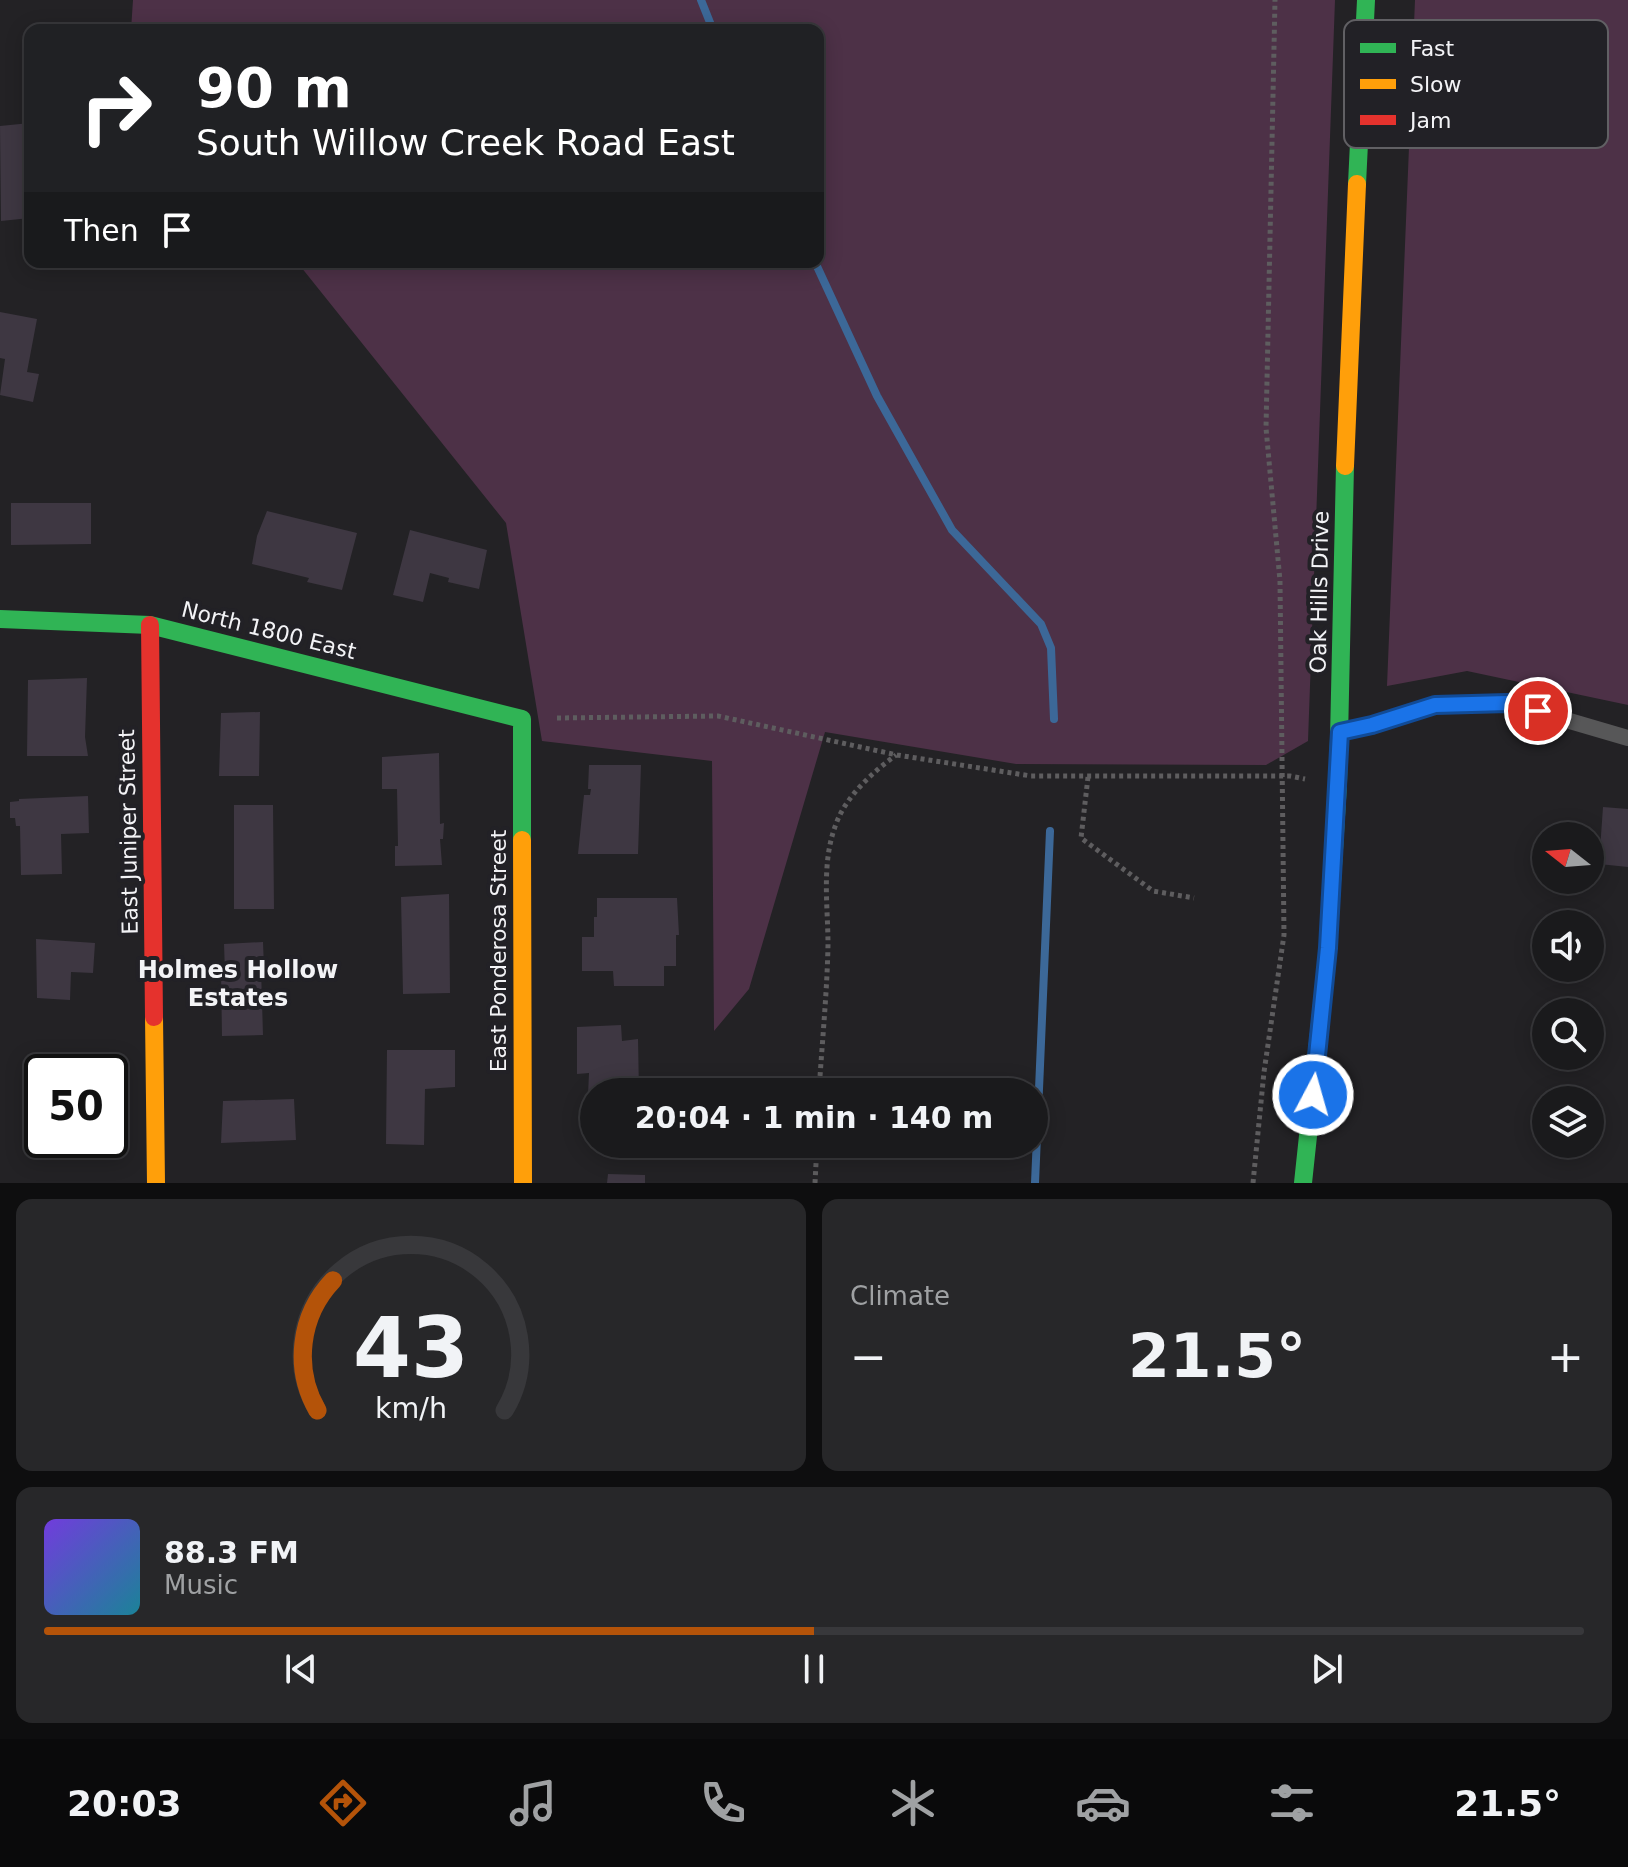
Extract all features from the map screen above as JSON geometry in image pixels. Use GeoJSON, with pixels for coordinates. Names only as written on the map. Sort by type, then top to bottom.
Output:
{"type":"FeatureCollection","features":[{"type":"Feature","properties":{"kind":"street","name":"Oak Hills Drive"},"geometry":{"type":"LineString","coordinates":[[1365,20],[1366,0]]}},
{"type":"Feature","properties":{"kind":"street","name":"Oak Hills Drive"},"geometry":{"type":"LineString","coordinates":[[1303,1183],[1328,948],[1338,784],[1347,369],[1358,148]]}},
{"type":"Feature","properties":{"kind":"street","name":"North 1800 East"},"geometry":{"type":"LineString","coordinates":[[0,619],[150,625],[522,719]]}},
{"type":"Feature","properties":{"kind":"street","name":"East Juniper Street"},"geometry":{"type":"LineString","coordinates":[[150,625],[156,1183]]}},
{"type":"Feature","properties":{"kind":"street","name":"East Ponderosa Street"},"geometry":{"type":"LineString","coordinates":[[522,719],[523,1183]]}},
{"type":"Feature","properties":{"kind":"lane"},"geometry":{"type":"LineString","coordinates":[[1340,732],[1435,705],[1508,703],[1628,738]]}},
{"type":"Feature","properties":{"kind":"path"},"geometry":{"type":"LineString","coordinates":[[1253,1183],[1264,1072],[1284,935],[1280,581],[1266,428],[1275,0]]}},
{"type":"Feature","properties":{"kind":"path"},"geometry":{"type":"LineString","coordinates":[[522,719],[718,716],[897,755],[1031,776],[1282,777],[1338,784]]}},
{"type":"Feature","properties":{"kind":"path"},"geometry":{"type":"LineString","coordinates":[[820,1078],[828,946],[825,879],[836,823],[874,772],[897,755]]}},
{"type":"Feature","properties":{"kind":"path"},"geometry":{"type":"LineString","coordinates":[[1088,777],[1081,838],[1153,891],[1194,898]]}},
{"type":"Feature","properties":{"kind":"path"},"geometry":{"type":"LineString","coordinates":[[815,1183],[816,1158]]}},
{"type":"Feature","properties":{"kind":"shaded area"},"geometry":{"type":"Polygon","coordinates":[[[133,0],[1335,0],[1308,741],[1266,765],[1016,764],[825,732],[749,989],[714,1031],[712,761],[542,741],[506,523],[302,268],[824,268],[824,24],[131,24],[133,0]]]}},
{"type":"Feature","properties":{"kind":"shaded area"},"geometry":{"type":"Polygon","coordinates":[[[1415,0],[1628,0],[1628,705],[1467,671],[1387,686],[1409,148],[1608,148],[1608,20],[1414,20],[1415,0]]]}},
{"type":"Feature","properties":{"kind":"building"},"geometry":{"type":"Polygon","coordinates":[[[24,124],[24,219],[1,221],[0,126],[24,124]]]}},
{"type":"Feature","properties":{"kind":"building"},"geometry":{"type":"Polygon","coordinates":[[[0,312],[37,319],[27,372],[39,374],[33,402],[0,395],[5,359],[0,358],[0,312]]]}},
{"type":"Feature","properties":{"kind":"building"},"geometry":{"type":"Polygon","coordinates":[[[11,503],[91,503],[91,544],[11,545],[11,503]]]}},
{"type":"Feature","properties":{"kind":"building"},"geometry":{"type":"Polygon","coordinates":[[[267,511],[357,533],[342,590],[252,564],[257,536],[267,511]]]}},
{"type":"Feature","properties":{"kind":"building"},"geometry":{"type":"Polygon","coordinates":[[[410,530],[487,550],[479,589],[448,582],[449,578],[430,573],[423,602],[393,595],[410,530]]]}},
{"type":"Feature","properties":{"kind":"building"},"geometry":{"type":"Polygon","coordinates":[[[87,678],[85,737],[88,756],[27,756],[28,680],[87,678]]]}},
{"type":"Feature","properties":{"kind":"building"},"geometry":{"type":"Polygon","coordinates":[[[260,712],[259,776],[219,776],[221,713],[260,712]]]}},
{"type":"Feature","properties":{"kind":"building"},"geometry":{"type":"Polygon","coordinates":[[[439,753],[440,824],[444,823],[443,839],[440,839],[442,865],[395,866],[395,846],[398,846],[397,789],[382,789],[382,757],[439,753]]]}},
{"type":"Feature","properties":{"kind":"building"},"geometry":{"type":"Polygon","coordinates":[[[589,765],[641,765],[638,854],[578,854],[584,795],[590,795],[591,789],[588,789],[589,765]]]}},
{"type":"Feature","properties":{"kind":"building"},"geometry":{"type":"Polygon","coordinates":[[[88,796],[89,833],[61,834],[62,874],[21,875],[20,826],[16,826],[15,818],[10,818],[10,802],[88,796]]]}},
{"type":"Feature","properties":{"kind":"building"},"geometry":{"type":"Polygon","coordinates":[[[234,805],[273,805],[274,909],[234,909],[234,805]]]}},
{"type":"Feature","properties":{"kind":"building"},"geometry":{"type":"Polygon","coordinates":[[[1603,807],[1628,809],[1628,867],[1604,865],[1603,807]]]}},
{"type":"Feature","properties":{"kind":"building"},"geometry":{"type":"Polygon","coordinates":[[[449,894],[450,993],[403,994],[401,897],[449,894]]]}},
{"type":"Feature","properties":{"kind":"building"},"geometry":{"type":"Polygon","coordinates":[[[597,898],[677,898],[679,935],[676,935],[676,966],[664,966],[664,986],[614,986],[613,971],[582,971],[582,937],[594,937],[597,898]]]}},
{"type":"Feature","properties":{"kind":"building"},"geometry":{"type":"Polygon","coordinates":[[[36,939],[95,943],[93,973],[71,972],[70,1000],[37,998],[36,939]]]}},
{"type":"Feature","properties":{"kind":"building"},"geometry":{"type":"Polygon","coordinates":[[[263,942],[263,1035],[222,1036],[224,944],[263,942]]]}},
{"type":"Feature","properties":{"kind":"building"},"geometry":{"type":"Polygon","coordinates":[[[621,1025],[622,1041],[638,1039],[639,1078],[589,1078],[589,1073],[577,1074],[577,1027],[621,1025]]]}},
{"type":"Feature","properties":{"kind":"building"},"geometry":{"type":"Polygon","coordinates":[[[387,1050],[455,1050],[455,1087],[425,1089],[424,1145],[386,1144],[387,1050]]]}},
{"type":"Feature","properties":{"kind":"building"},"geometry":{"type":"Polygon","coordinates":[[[294,1099],[296,1140],[221,1143],[223,1101],[294,1099]]]}},
{"type":"Feature","properties":{"kind":"building"},"geometry":{"type":"Polygon","coordinates":[[[608,1174],[645,1175],[645,1183],[607,1183],[608,1174]]]}},
{"type":"Feature","properties":{"kind":"waterway"},"geometry":{"type":"LineString","coordinates":[[701,0],[711,24]]}},
{"type":"Feature","properties":{"kind":"waterway"},"geometry":{"type":"LineString","coordinates":[[818,268],[877,396],[952,530],[1041,624],[1051,648],[1054,719]]}},
{"type":"Feature","properties":{"kind":"waterway"},"geometry":{"type":"LineString","coordinates":[[1035,1183],[1050,831]]}},
{"type":"Feature","properties":{"kind":"traffic: fast"},"geometry":{"type":"LineString","coordinates":[[1365,20],[1366,0]]}},
{"type":"Feature","properties":{"kind":"traffic: fast"},"geometry":{"type":"LineString","coordinates":[[1357,184],[1359,148]]}},
{"type":"Feature","properties":{"kind":"traffic: fast"},"geometry":{"type":"LineString","coordinates":[[1303,1183],[1328,948],[1338,784],[1345,466]]}},
{"type":"Feature","properties":{"kind":"traffic: fast"},"geometry":{"type":"LineString","coordinates":[[0,619],[150,625],[522,719],[522,840]]}},
{"type":"Feature","properties":{"kind":"traffic: slow"},"geometry":{"type":"LineString","coordinates":[[1345,466],[1357,184]]}},
{"type":"Feature","properties":{"kind":"traffic: slow"},"geometry":{"type":"LineString","coordinates":[[522,840],[523,1183]]}},
{"type":"Feature","properties":{"kind":"traffic: slow"},"geometry":{"type":"LineString","coordinates":[[154,1017],[156,1183]]}},
{"type":"Feature","properties":{"kind":"traffic: jam"},"geometry":{"type":"LineString","coordinates":[[150,625],[154,1017]]}},
{"type":"Feature","properties":{"kind":"district","name":"Holmes Hollow Estates"},"geometry":{"type":"Point","coordinates":[238,984]}},
{"type":"Feature","properties":{"kind":"route"},"geometry":{"type":"LineString","coordinates":[[1313,1095],[1328,948],[1340,732],[1435,705],[1508,703],[1538,711]]}}]}
